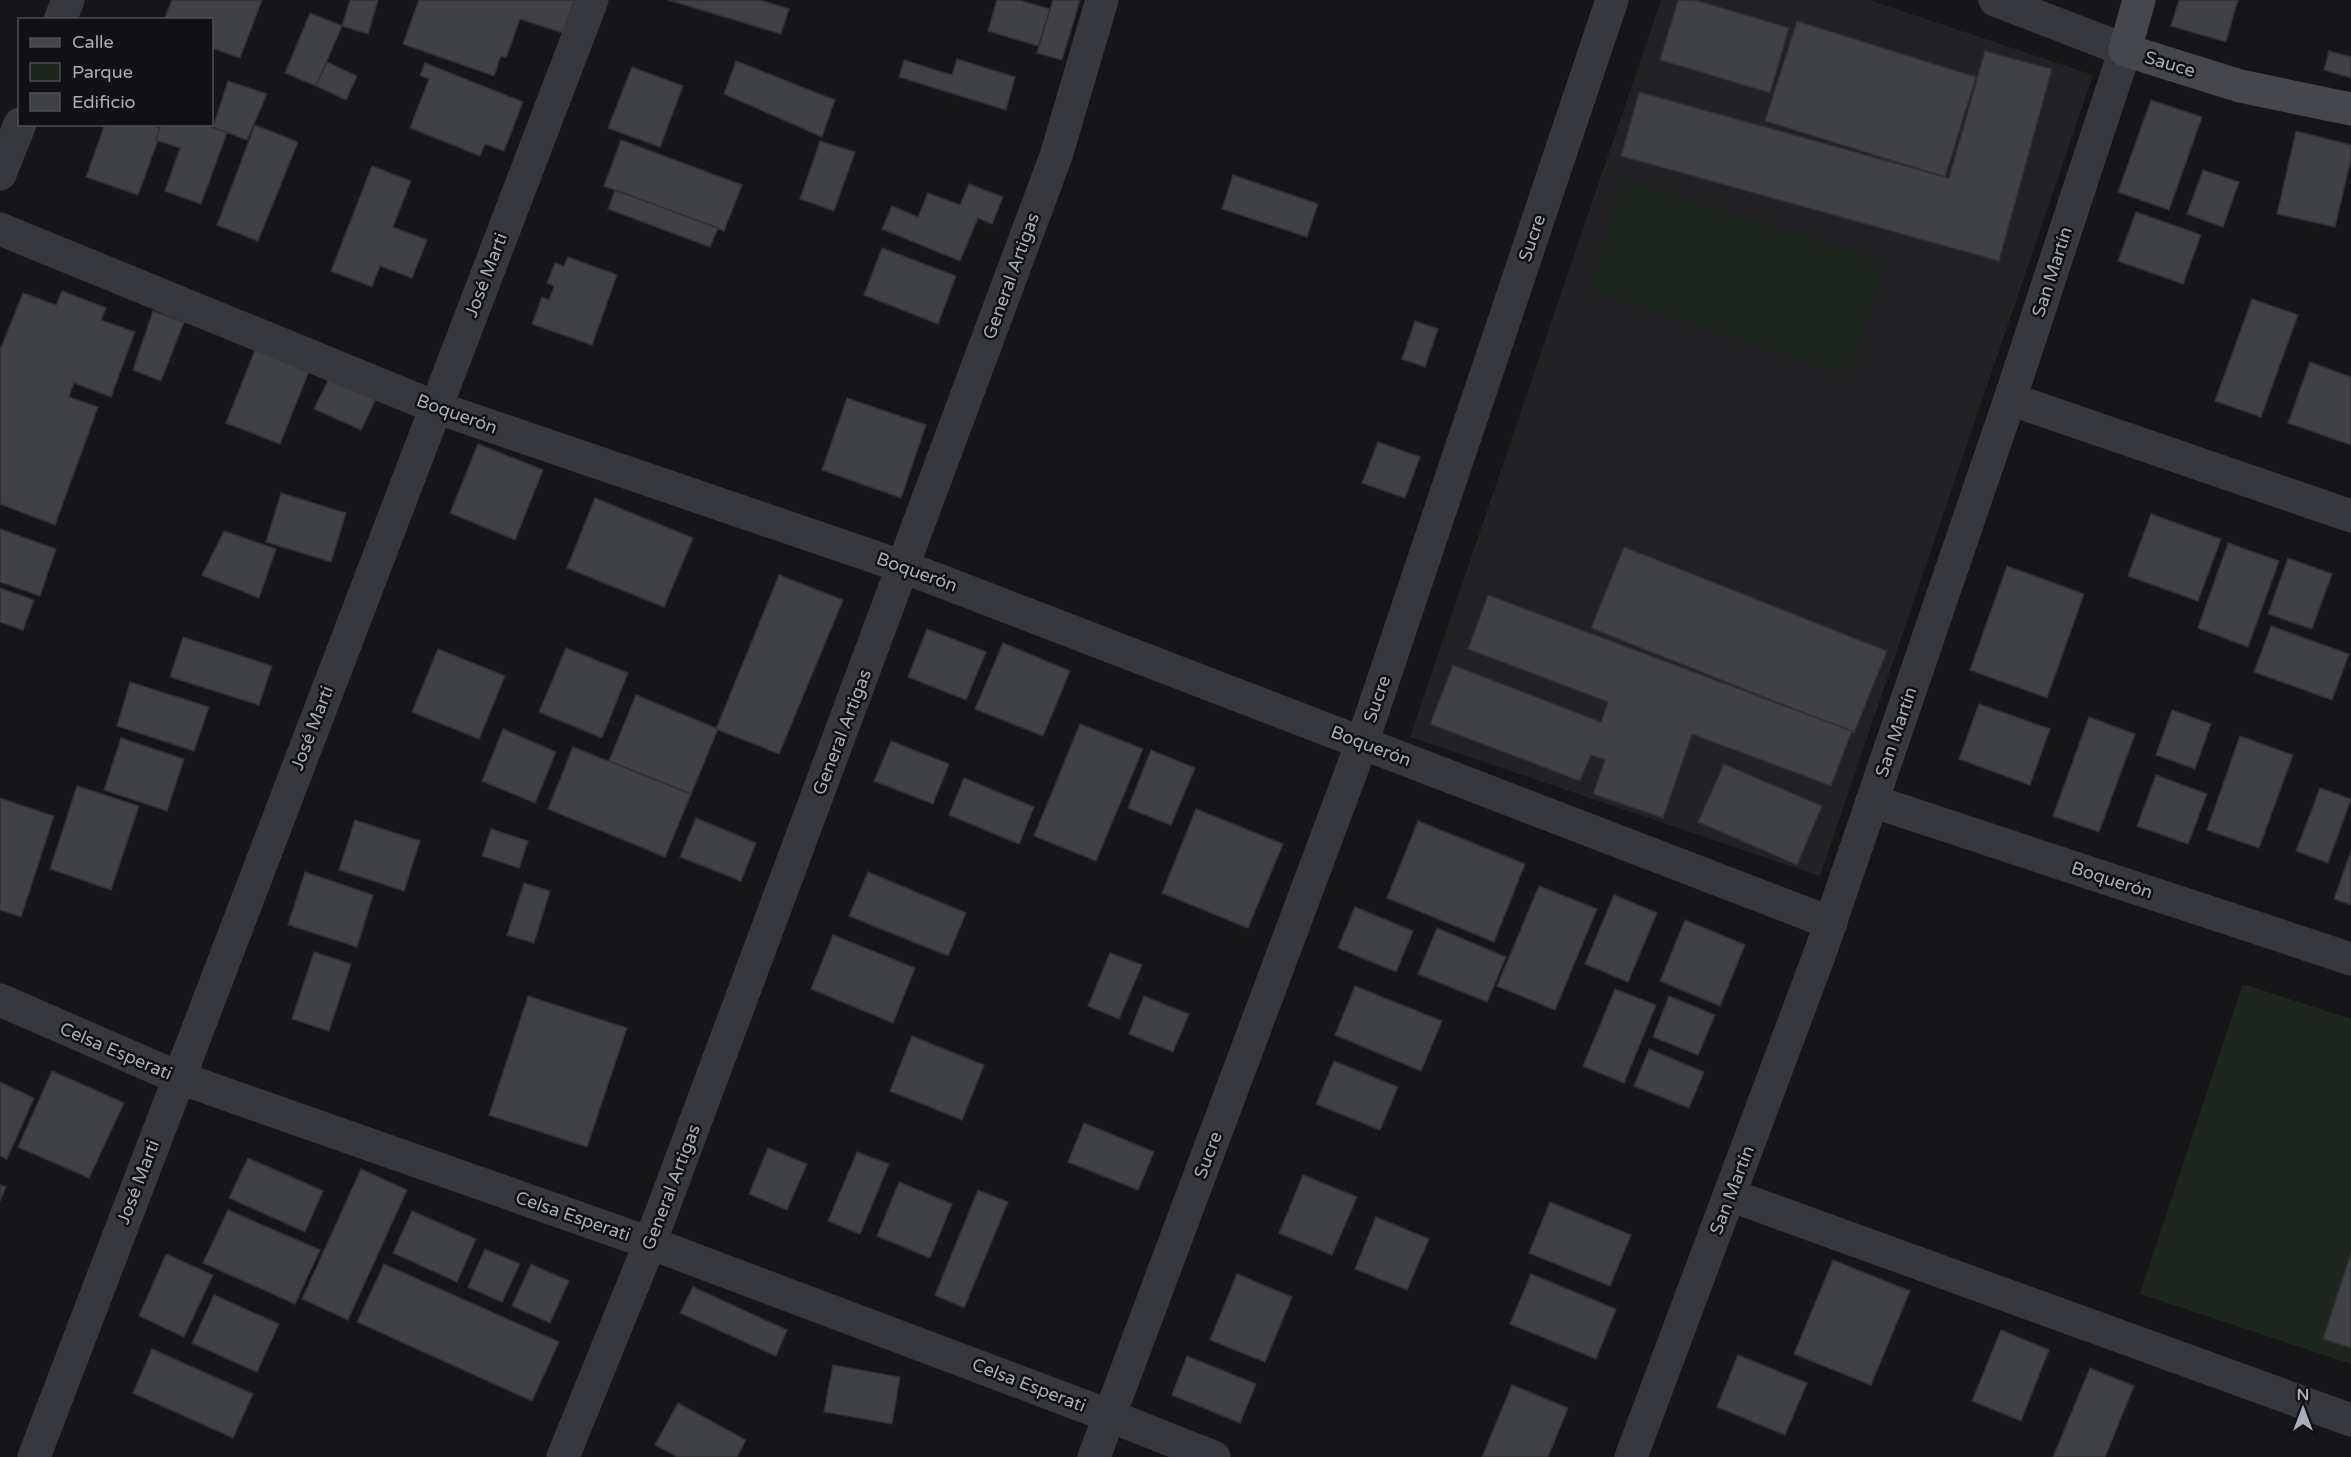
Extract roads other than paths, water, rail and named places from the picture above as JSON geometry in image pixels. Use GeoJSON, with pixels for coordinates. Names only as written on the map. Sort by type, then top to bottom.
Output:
{"type":"FeatureCollection","features":[{"type":"Feature","properties":{"kind":"street"},"geometry":{"type":"LineString","coordinates":[[61,18],[68,0]]}},
{"type":"Feature","properties":{"kind":"street","name":"José Marti"},"geometry":{"type":"LineString","coordinates":[[33,1457],[592,0]]}},
{"type":"Feature","properties":{"kind":"street","name":"General Artigas"},"geometry":{"type":"LineString","coordinates":[[563,1457],[650,1243],[904,567],[1056,156],[1102,0]]}},
{"type":"Feature","properties":{"kind":"street","name":"Sucre"},"geometry":{"type":"LineString","coordinates":[[1094,1457],[1362,743],[1612,0]]}},
{"type":"Feature","properties":{"kind":"street","name":"Sauce"},"geometry":{"type":"LineString","coordinates":[[1995,0],[2125,50],[2240,86],[2351,109]]}},
{"type":"Feature","properties":{"kind":"street","name":"San Martín"},"geometry":{"type":"LineString","coordinates":[[1631,1457],[1831,923],[2010,399],[2125,50],[2139,0]]}},
{"type":"Feature","properties":{"kind":"street"},"geometry":{"type":"LineString","coordinates":[[0,174],[19,126]]}},
{"type":"Feature","properties":{"kind":"street","name":"Boquerón"},"geometry":{"type":"LineString","coordinates":[[0,229],[435,407],[904,567],[1831,923]]}},
{"type":"Feature","properties":{"kind":"street"},"geometry":{"type":"LineString","coordinates":[[2010,399],[2351,516]]}},
{"type":"Feature","properties":{"kind":"street","name":"Boquerón"},"geometry":{"type":"LineString","coordinates":[[1872,801],[2351,959]]}},
{"type":"Feature","properties":{"kind":"street","name":"Celsa Esperati"},"geometry":{"type":"LineString","coordinates":[[0,1000],[177,1077],[650,1243],[1214,1457]]}},
{"type":"Feature","properties":{"kind":"street"},"geometry":{"type":"LineString","coordinates":[[1730,1195],[2351,1420]]}}]}
